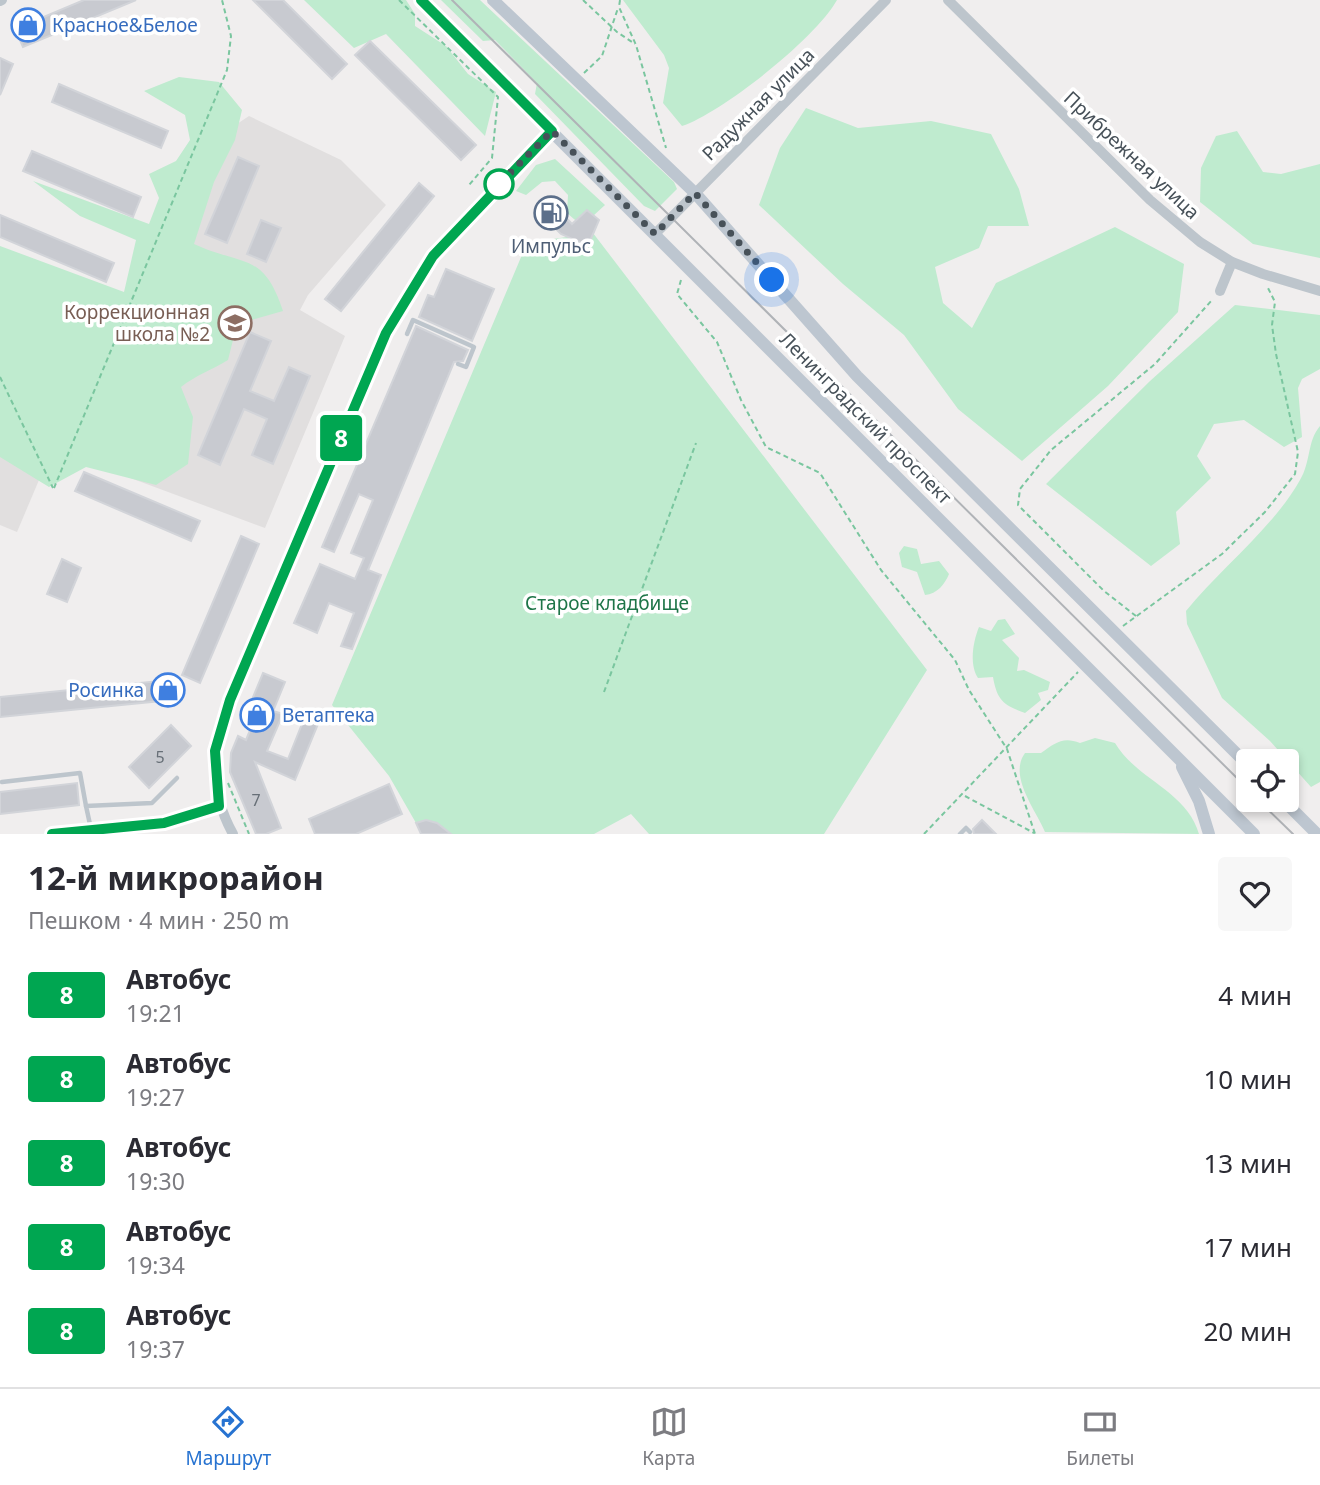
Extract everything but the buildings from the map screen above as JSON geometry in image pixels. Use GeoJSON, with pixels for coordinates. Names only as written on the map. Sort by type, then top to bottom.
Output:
{"type":"FeatureCollection","features":[{"type":"Feature","properties":{"kind":"main road","name":"Ленинградский проспект"},"geometry":{"type":"LineString","coordinates":[[421,0],[1254,834]]}},
{"type":"Feature","properties":{"kind":"main road","name":"Ленинградский проспект"},"geometry":{"type":"LineString","coordinates":[[493,0],[695,193],[857,376],[1236,753]]}},
{"type":"Feature","properties":{"kind":"main road"},"geometry":{"type":"LineString","coordinates":[[1177,758],[1199,801],[1209,834]]}},
{"type":"Feature","properties":{"kind":"main road"},"geometry":{"type":"LineString","coordinates":[[1295,812],[1317,834]]}},
{"type":"Feature","properties":{"kind":"street","name":"Радужная улица"},"geometry":{"type":"LineString","coordinates":[[655,234],[886,0]]}},
{"type":"Feature","properties":{"kind":"street","name":"Прибрежная улица"},"geometry":{"type":"LineString","coordinates":[[948,0],[1150,200],[1200,242],[1232,262],[1320,290]]}},
{"type":"Feature","properties":{"kind":"street"},"geometry":{"type":"LineString","coordinates":[[233,834],[219,806],[215,751],[230,700],[386,333],[433,256],[552,131]]}},
{"type":"Feature","properties":{"kind":"street"},"geometry":{"type":"LineString","coordinates":[[1220,291],[1232,262]]}},
{"type":"Feature","properties":{"kind":"street"},"geometry":{"type":"LineString","coordinates":[[52,834],[164,823],[219,806]]}},
{"type":"Feature","properties":{"kind":"lane"},"geometry":{"type":"LineString","coordinates":[[407,334],[413,320],[474,346],[466,367],[458,363]]}},
{"type":"Feature","properties":{"kind":"lane"},"geometry":{"type":"LineString","coordinates":[[2,782],[80,773],[91,830]]}},
{"type":"Feature","properties":{"kind":"lane"},"geometry":{"type":"LineString","coordinates":[[86,806],[152,803],[177,778]]}},
{"type":"Feature","properties":{"kind":"lane"},"geometry":{"type":"LineString","coordinates":[[960,834],[966,828],[970,832]]}},
{"type":"Feature","properties":{"kind":"path"},"geometry":{"type":"LineString","coordinates":[[0,377],[54,488],[228,70],[231,36],[222,0]]}},
{"type":"Feature","properties":{"kind":"path"},"geometry":{"type":"LineString","coordinates":[[399,0],[498,97],[492,158],[469,186]]}},
{"type":"Feature","properties":{"kind":"path"},"geometry":{"type":"LineString","coordinates":[[583,0],[636,45]]}},
{"type":"Feature","properties":{"kind":"path"},"geometry":{"type":"LineString","coordinates":[[582,75],[602,56],[620,0]]}},
{"type":"Feature","properties":{"kind":"path"},"geometry":{"type":"LineString","coordinates":[[619,7],[636,45],[668,153]]}},
{"type":"Feature","properties":{"kind":"path"},"geometry":{"type":"LineString","coordinates":[[686,266],[677,294],[717,342],[741,400],[766,447],[820,473],[881,570],[955,660],[969,690],[1007,749],[1035,834]]}},
{"type":"Feature","properties":{"kind":"path"},"geometry":{"type":"LineString","coordinates":[[1120,628],[1222,554],[1265,512],[1295,474],[1298,452],[1272,325],[1275,302],[1263,274]]}},
{"type":"Feature","properties":{"kind":"path"},"geometry":{"type":"LineString","coordinates":[[1136,616],[1104,591],[1018,505],[1020,489],[1051,450],[1155,364],[1220,291]]}},
{"type":"Feature","properties":{"kind":"path"},"geometry":{"type":"LineString","coordinates":[[604,692],[696,443]]}},
{"type":"Feature","properties":{"kind":"path"},"geometry":{"type":"LineString","coordinates":[[924,834],[1085,665]]}},
{"type":"Feature","properties":{"kind":"path"},"geometry":{"type":"LineString","coordinates":[[226,780],[249,834]]}},
{"type":"Feature","properties":{"kind":"path"},"geometry":{"type":"LineString","coordinates":[[964,795],[1035,834]]}},
{"type":"Feature","properties":{"kind":"shaded area","name":"Коррекционная школа №2"},"geometry":{"type":"Polygon","coordinates":[[[249,116],[341,160],[386,205],[308,295],[300,310],[345,336],[265,528],[90,463],[228,130],[249,116]]]}},
{"type":"Feature","properties":{"kind":"shaded area"},"geometry":{"type":"Polygon","coordinates":[[[0,410],[39,480],[17,532],[0,525],[0,410]]]}},
{"type":"Feature","properties":{"kind":"green space"},"geometry":{"type":"Polygon","coordinates":[[[304,0],[406,0],[415,14],[415,26],[446,46],[468,74],[496,92],[485,136],[386,34],[354,48],[304,0]]]}},
{"type":"Feature","properties":{"kind":"green space"},"geometry":{"type":"Polygon","coordinates":[[[441,0],[480,0],[674,182],[677,189],[655,211],[644,206],[535,94],[537,83],[495,40],[483,41],[441,0]]]}},
{"type":"Feature","properties":{"kind":"green space"},"geometry":{"type":"Polygon","coordinates":[[[623,0],[837,0],[810,34],[767,72],[721,106],[682,126],[663,103],[669,68],[664,55],[623,0]]]}},
{"type":"Feature","properties":{"kind":"green space"},"geometry":{"type":"Polygon","coordinates":[[[179,77],[219,82],[242,110],[235,140],[214,182],[194,244],[239,259],[259,269],[268,278],[283,311],[237,324],[228,360],[181,387],[193,417],[188,464],[156,485],[86,467],[49,487],[0,457],[0,246],[124,292],[136,240],[80,216],[33,181],[149,224],[159,198],[149,174],[176,161],[190,140],[185,115],[144,91],[179,77]]]}},
{"type":"Feature","properties":{"kind":"green space"},"geometry":{"type":"Polygon","coordinates":[[[806,108],[858,128],[931,121],[991,134],[1019,189],[1029,226],[988,226],[979,248],[935,267],[943,303],[972,328],[996,283],[1115,227],[1184,264],[1178,312],[1108,386],[1022,461],[958,409],[904,335],[843,284],[759,205],[780,148],[806,108]]]}},
{"type":"Feature","properties":{"kind":"green space"},"geometry":{"type":"Polygon","coordinates":[[[1237,131],[1263,172],[1281,174],[1320,164],[1320,258],[1253,244],[1200,202],[1201,168],[1216,136],[1237,131]]]}},
{"type":"Feature","properties":{"kind":"green space"},"geometry":{"type":"Polygon","coordinates":[[[555,159],[605,205],[582,226],[567,213],[568,195],[555,181],[542,182],[526,195],[516,191],[536,165],[555,159]]]}},
{"type":"Feature","properties":{"kind":"green space","name":"Старое кладбище"},"geometry":{"type":"Polygon","coordinates":[[[593,233],[927,670],[824,834],[649,834],[631,814],[594,834],[451,834],[437,823],[416,823],[389,776],[332,705],[527,243],[593,233]]]}},
{"type":"Feature","properties":{"kind":"green space"},"geometry":{"type":"Polygon","coordinates":[[[1235,305],[1320,315],[1320,369],[1302,379],[1298,388],[1302,437],[1284,447],[1244,420],[1214,424],[1197,456],[1211,478],[1176,512],[1180,544],[1151,566],[1046,484],[1150,381],[1235,305]]]}},
{"type":"Feature","properties":{"kind":"green space"},"geometry":{"type":"Polygon","coordinates":[[[1320,426],[1320,782],[1311,787],[1299,774],[1299,749],[1277,749],[1222,698],[1187,624],[1186,611],[1289,498],[1303,473],[1320,426]]]}},
{"type":"Feature","properties":{"kind":"green space"},"geometry":{"type":"Polygon","coordinates":[[[904,546],[917,549],[921,564],[939,561],[949,574],[937,591],[925,595],[917,572],[902,567],[899,553],[904,546]]]}},
{"type":"Feature","properties":{"kind":"green space"},"geometry":{"type":"Polygon","coordinates":[[[1005,619],[1015,634],[1002,640],[1019,658],[1017,671],[1024,670],[1050,682],[1048,690],[1038,693],[1041,700],[1025,713],[1002,701],[993,677],[978,678],[975,672],[974,646],[979,627],[991,631],[998,620],[1005,619]]]}},
{"type":"Feature","properties":{"kind":"green space"},"geometry":{"type":"Polygon","coordinates":[[[1095,738],[1115,743],[1136,767],[1173,796],[1193,819],[1199,834],[1045,832],[1021,782],[1021,762],[1025,753],[1041,753],[1064,740],[1080,743],[1095,738]]]}},
{"type":"Feature","properties":{"kind":"tram line"},"geometry":{"type":"LineString","coordinates":[[452,0],[1236,777]]}},
{"type":"Feature","properties":{"kind":"tram line"},"geometry":{"type":"LineString","coordinates":[[1270,812],[1293,834]]}},
{"type":"Feature","properties":{"kind":"bus line","name":"8"},"geometry":{"type":"LineString","coordinates":[[52,834],[164,823],[219,806],[215,751],[230,700],[386,333],[433,256],[552,131],[421,0]]}},
{"type":"Feature","properties":{"kind":"place","name":"Красное&Белое"},"geometry":{"type":"Point","coordinates":[28,25]}},
{"type":"Feature","properties":{"kind":"place","name":"Импульс"},"geometry":{"type":"Point","coordinates":[551,213]}},
{"type":"Feature","properties":{"kind":"place","name":"Коррекционная школа №2"},"geometry":{"type":"Point","coordinates":[235,323]}},
{"type":"Feature","properties":{"kind":"place","name":"Росинка"},"geometry":{"type":"Point","coordinates":[168,690]}},
{"type":"Feature","properties":{"kind":"place","name":"Ветаптека"},"geometry":{"type":"Point","coordinates":[257,715]}},
{"type":"Feature","properties":{"kind":"route"},"geometry":{"type":"LineString","coordinates":[[499,184],[496,187],[552,131],[655,234],[695,193],[772,280]]}}]}
